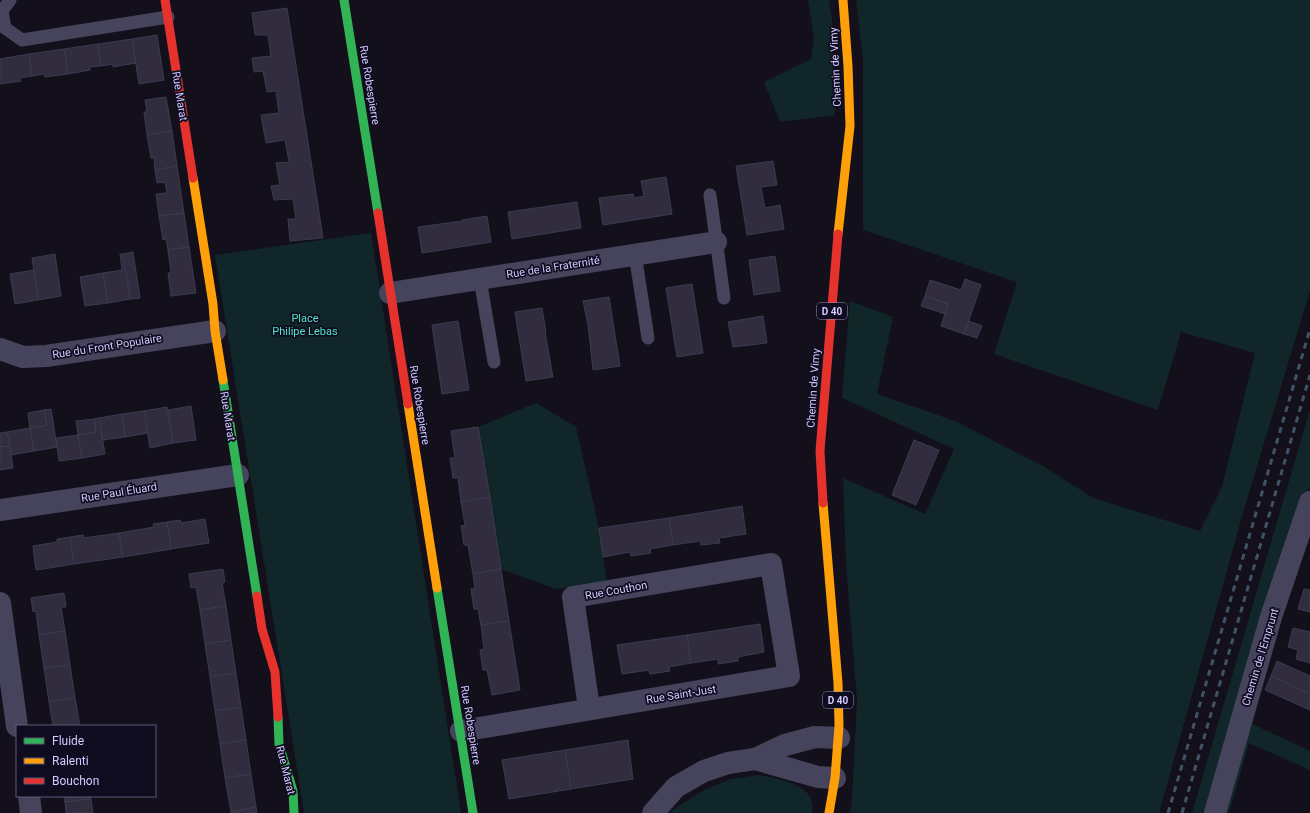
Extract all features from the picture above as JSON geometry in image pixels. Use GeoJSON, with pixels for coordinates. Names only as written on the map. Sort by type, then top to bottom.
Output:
{"type":"FeatureCollection","features":[{"type":"Feature","properties":{"kind":"street","name":"Rue Marat"},"geometry":{"type":"LineString","coordinates":[[165,0],[213,304],[214,331],[262,629],[275,672],[279,744],[293,791],[294,813]]}},
{"type":"Feature","properties":{"kind":"street","name":"Rue Robespierre"},"geometry":{"type":"LineString","coordinates":[[344,0],[473,813]]}},
{"type":"Feature","properties":{"kind":"street","name":"Chemin de Vimy"},"geometry":{"type":"LineString","coordinates":[[836,778],[839,738],[838,683],[823,511],[820,451],[839,223],[850,126],[848,66],[843,0]]}},
{"type":"Feature","properties":{"kind":"street","name":"Rue de la Fraternité"},"geometry":{"type":"LineString","coordinates":[[390,293],[716,242]]}},
{"type":"Feature","properties":{"kind":"street","name":"Rue du Front Populaire"},"geometry":{"type":"LineString","coordinates":[[0,349],[23,357],[46,356],[214,331]]}},
{"type":"Feature","properties":{"kind":"street","name":"Rue Paul Éluard"},"geometry":{"type":"LineString","coordinates":[[0,510],[238,475]]}},
{"type":"Feature","properties":{"kind":"street","name":"Chemin de l'Emprunt"},"geometry":{"type":"LineString","coordinates":[[1215,813],[1271,617],[1310,502]]}},
{"type":"Feature","properties":{"kind":"street","name":"Rue Saint-Just"},"geometry":{"type":"LineString","coordinates":[[461,731],[589,708],[789,676],[771,564]]}},
{"type":"Feature","properties":{"kind":"street","name":"Rue Couthon"},"geometry":{"type":"LineString","coordinates":[[589,708],[572,597],[771,564]]}},
{"type":"Feature","properties":{"kind":"street"},"geometry":{"type":"LineString","coordinates":[[0,603],[18,725]]}},
{"type":"Feature","properties":{"kind":"street"},"geometry":{"type":"LineString","coordinates":[[653,813],[676,788],[704,771],[728,763],[755,759],[785,745],[815,737],[839,738]]}},
{"type":"Feature","properties":{"kind":"street"},"geometry":{"type":"LineString","coordinates":[[755,759],[818,777],[836,778]]}},
{"type":"Feature","properties":{"kind":"street","name":"D 40"},"geometry":{"type":"LineString","coordinates":[[829,813],[836,778]]}},
{"type":"Feature","properties":{"kind":"street"},"geometry":{"type":"LineString","coordinates":[[28,797],[32,813]]}},
{"type":"Feature","properties":{"kind":"lane"},"geometry":{"type":"LineString","coordinates":[[10,0],[2,11],[5,28],[22,40],[168,17]]}},
{"type":"Feature","properties":{"kind":"lane"},"geometry":{"type":"LineString","coordinates":[[710,195],[724,298]]}},
{"type":"Feature","properties":{"kind":"lane"},"geometry":{"type":"LineString","coordinates":[[635,254],[648,338]]}},
{"type":"Feature","properties":{"kind":"lane"},"geometry":{"type":"LineString","coordinates":[[480,279],[494,362]]}},
{"type":"Feature","properties":{"kind":"green space"},"geometry":{"type":"Polygon","coordinates":[[[808,0],[829,0],[832,19],[835,115],[780,122],[764,82],[811,59],[814,37],[808,0]]]}},
{"type":"Feature","properties":{"kind":"green space"},"geometry":{"type":"Polygon","coordinates":[[[856,0],[1310,0],[1310,291],[1245,506],[1159,813],[850,813],[857,700],[846,564],[843,478],[925,514],[954,449],[842,398],[850,301],[893,317],[877,394],[955,421],[1045,467],[1093,498],[1200,531],[1222,487],[1255,353],[1181,332],[1158,410],[994,354],[1017,282],[863,230],[863,60],[856,0]]]}},
{"type":"Feature","properties":{"kind":"green space","name":"Place Philipe Lebas"},"geometry":{"type":"Polygon","coordinates":[[[371,233],[461,813],[304,813],[215,255],[371,233]]]}},
{"type":"Feature","properties":{"kind":"green space"},"geometry":{"type":"Polygon","coordinates":[[[536,403],[576,427],[599,528],[607,582],[556,589],[501,569],[478,427],[536,403]]]}},
{"type":"Feature","properties":{"kind":"green space"},"geometry":{"type":"Polygon","coordinates":[[[1310,409],[1310,485],[1208,813],[1192,813],[1310,409]]]}},
{"type":"Feature","properties":{"kind":"green space"},"geometry":{"type":"Polygon","coordinates":[[[1248,722],[1310,751],[1310,770],[1249,743],[1229,813],[1221,813],[1248,722]]]}},
{"type":"Feature","properties":{"kind":"green space"},"geometry":{"type":"Polygon","coordinates":[[[759,775],[786,781],[803,790],[813,803],[812,813],[670,813],[702,791],[730,779],[759,775]]]}},
{"type":"Feature","properties":{"kind":"building"},"geometry":{"type":"Polygon","coordinates":[[[287,8],[323,238],[290,241],[288,219],[296,219],[293,199],[274,200],[271,186],[280,185],[276,163],[289,162],[285,140],[266,143],[261,115],[279,113],[276,91],[267,92],[263,71],[254,72],[252,58],[271,56],[268,35],[255,35],[252,13],[287,8]]]}},
{"type":"Feature","properties":{"kind":"building"},"geometry":{"type":"Polygon","coordinates":[[[157,35],[164,80],[139,84],[132,39],[157,35]]]}},
{"type":"Feature","properties":{"kind":"building"},"geometry":{"type":"Polygon","coordinates":[[[132,39],[136,63],[113,67],[113,64],[101,66],[98,44],[132,39]]]}},
{"type":"Feature","properties":{"kind":"building"},"geometry":{"type":"Polygon","coordinates":[[[98,44],[101,66],[90,67],[90,70],[68,74],[64,49],[98,44]]]}},
{"type":"Feature","properties":{"kind":"building"},"geometry":{"type":"Polygon","coordinates":[[[64,49],[68,74],[45,77],[44,74],[32,76],[29,54],[64,49]]]}},
{"type":"Feature","properties":{"kind":"building"},"geometry":{"type":"Polygon","coordinates":[[[29,54],[32,76],[20,78],[21,81],[0,84],[0,59],[29,54]]]}},
{"type":"Feature","properties":{"kind":"building"},"geometry":{"type":"Polygon","coordinates":[[[166,97],[172,131],[147,135],[144,112],[147,112],[145,100],[166,97]]]}},
{"type":"Feature","properties":{"kind":"building"},"geometry":{"type":"Polygon","coordinates":[[[172,131],[177,166],[155,170],[154,158],[151,158],[147,135],[172,131]]]}},
{"type":"Feature","properties":{"kind":"building"},"geometry":{"type":"Polygon","coordinates":[[[773,161],[777,185],[761,187],[765,208],[780,205],[784,229],[747,235],[736,166],[773,161]]]}},
{"type":"Feature","properties":{"kind":"building"},"geometry":{"type":"Polygon","coordinates":[[[177,166],[184,213],[159,216],[156,194],[167,193],[165,182],[157,183],[155,170],[177,166]]]}},
{"type":"Feature","properties":{"kind":"building"},"geometry":{"type":"Polygon","coordinates":[[[666,177],[672,214],[603,225],[599,198],[633,194],[634,198],[644,196],[641,181],[666,177]]]}},
{"type":"Feature","properties":{"kind":"building"},"geometry":{"type":"Polygon","coordinates":[[[577,202],[581,228],[512,239],[508,212],[577,202]]]}},
{"type":"Feature","properties":{"kind":"building"},"geometry":{"type":"Polygon","coordinates":[[[184,213],[189,247],[168,250],[166,239],[163,240],[159,216],[184,213]]]}},
{"type":"Feature","properties":{"kind":"building"},"geometry":{"type":"Polygon","coordinates":[[[487,216],[491,242],[422,253],[418,227],[487,216]]]}},
{"type":"Feature","properties":{"kind":"building"},"geometry":{"type":"Polygon","coordinates":[[[189,247],[196,293],[171,296],[168,273],[171,273],[168,250],[189,247]]]}},
{"type":"Feature","properties":{"kind":"building"},"geometry":{"type":"Polygon","coordinates":[[[133,252],[140,298],[130,299],[123,254],[133,252]]]}},
{"type":"Feature","properties":{"kind":"building"},"geometry":{"type":"Polygon","coordinates":[[[55,254],[61,296],[38,300],[32,258],[55,254]]]}},
{"type":"Feature","properties":{"kind":"building"},"geometry":{"type":"Polygon","coordinates":[[[120,254],[123,254],[130,299],[108,303],[103,273],[122,270],[120,254]]]}},
{"type":"Feature","properties":{"kind":"building"},"geometry":{"type":"Polygon","coordinates":[[[775,256],[780,291],[754,295],[749,260],[775,256]]]}},
{"type":"Feature","properties":{"kind":"building"},"geometry":{"type":"Polygon","coordinates":[[[34,270],[38,300],[15,304],[10,274],[34,270]]]}},
{"type":"Feature","properties":{"kind":"building"},"geometry":{"type":"Polygon","coordinates":[[[103,273],[108,303],[85,306],[80,277],[103,273]]]}},
{"type":"Feature","properties":{"kind":"building"},"geometry":{"type":"Polygon","coordinates":[[[965,279],[981,285],[964,334],[941,326],[948,304],[925,296],[930,280],[961,290],[965,279]]]}},
{"type":"Feature","properties":{"kind":"building"},"geometry":{"type":"Polygon","coordinates":[[[692,284],[703,353],[677,357],[666,288],[692,284]]]}},
{"type":"Feature","properties":{"kind":"building"},"geometry":{"type":"Polygon","coordinates":[[[925,296],[948,304],[945,314],[921,306],[925,296]]]}},
{"type":"Feature","properties":{"kind":"building"},"geometry":{"type":"Polygon","coordinates":[[[609,297],[620,366],[593,370],[588,325],[583,301],[609,297]]]}},
{"type":"Feature","properties":{"kind":"building"},"geometry":{"type":"Polygon","coordinates":[[[542,308],[553,377],[526,381],[515,312],[542,308]]]}},
{"type":"Feature","properties":{"kind":"building"},"geometry":{"type":"Polygon","coordinates":[[[763,316],[767,343],[733,347],[728,322],[763,316]]]}},
{"type":"Feature","properties":{"kind":"building"},"geometry":{"type":"Polygon","coordinates":[[[458,321],[469,390],[442,394],[432,325],[458,321]]]}},
{"type":"Feature","properties":{"kind":"building"},"geometry":{"type":"Polygon","coordinates":[[[969,321],[982,326],[977,338],[964,334],[969,321]]]}},
{"type":"Feature","properties":{"kind":"building"},"geometry":{"type":"Polygon","coordinates":[[[191,406],[196,440],[173,443],[168,410],[191,406]]]}},
{"type":"Feature","properties":{"kind":"building"},"geometry":{"type":"Polygon","coordinates":[[[167,407],[173,443],[150,448],[144,411],[167,407]]]}},
{"type":"Feature","properties":{"kind":"building"},"geometry":{"type":"Polygon","coordinates":[[[51,409],[57,447],[34,451],[30,428],[47,425],[44,410],[51,409]]]}},
{"type":"Feature","properties":{"kind":"building"},"geometry":{"type":"Polygon","coordinates":[[[44,410],[47,425],[30,428],[28,413],[44,410]]]}},
{"type":"Feature","properties":{"kind":"building"},"geometry":{"type":"Polygon","coordinates":[[[144,411],[148,433],[125,437],[122,414],[144,411]]]}},
{"type":"Feature","properties":{"kind":"building"},"geometry":{"type":"Polygon","coordinates":[[[122,414],[125,437],[103,440],[99,418],[122,414]]]}},
{"type":"Feature","properties":{"kind":"building"},"geometry":{"type":"Polygon","coordinates":[[[99,418],[105,454],[82,458],[78,435],[96,432],[94,419],[99,418]]]}},
{"type":"Feature","properties":{"kind":"building"},"geometry":{"type":"Polygon","coordinates":[[[94,419],[96,432],[78,435],[76,421],[94,419]]]}},
{"type":"Feature","properties":{"kind":"building"},"geometry":{"type":"Polygon","coordinates":[[[478,427],[490,497],[461,502],[458,478],[453,478],[450,458],[455,458],[451,431],[478,427]]]}},
{"type":"Feature","properties":{"kind":"building"},"geometry":{"type":"Polygon","coordinates":[[[30,428],[34,451],[11,455],[7,432],[30,428]]]}},
{"type":"Feature","properties":{"kind":"building"},"geometry":{"type":"Polygon","coordinates":[[[7,432],[10,446],[0,447],[0,433],[7,432]]]}},
{"type":"Feature","properties":{"kind":"building"},"geometry":{"type":"Polygon","coordinates":[[[78,435],[82,458],[59,461],[56,438],[78,435]]]}},
{"type":"Feature","properties":{"kind":"building"},"geometry":{"type":"Polygon","coordinates":[[[914,440],[939,450],[916,505],[892,495],[914,440]]]}},
{"type":"Feature","properties":{"kind":"building"},"geometry":{"type":"Polygon","coordinates":[[[10,446],[13,468],[0,470],[0,447],[10,446]]]}},
{"type":"Feature","properties":{"kind":"building"},"geometry":{"type":"Polygon","coordinates":[[[490,497],[501,569],[473,574],[468,545],[464,545],[461,526],[465,525],[461,502],[490,497]]]}},
{"type":"Feature","properties":{"kind":"building"},"geometry":{"type":"Polygon","coordinates":[[[742,506],[746,534],[719,538],[720,543],[701,545],[700,541],[673,545],[669,518],[742,506]]]}},
{"type":"Feature","properties":{"kind":"building"},"geometry":{"type":"Polygon","coordinates":[[[669,518],[673,545],[650,549],[651,553],[631,556],[630,552],[603,557],[599,528],[669,518]]]}},
{"type":"Feature","properties":{"kind":"building"},"geometry":{"type":"Polygon","coordinates":[[[205,519],[209,543],[171,549],[167,522],[180,520],[181,523],[205,519]]]}},
{"type":"Feature","properties":{"kind":"building"},"geometry":{"type":"Polygon","coordinates":[[[167,522],[171,549],[123,557],[119,533],[154,527],[153,524],[167,522]]]}},
{"type":"Feature","properties":{"kind":"building"},"geometry":{"type":"Polygon","coordinates":[[[119,533],[123,557],[74,564],[70,537],[83,535],[84,538],[119,533]]]}},
{"type":"Feature","properties":{"kind":"building"},"geometry":{"type":"Polygon","coordinates":[[[70,537],[74,564],[36,570],[33,546],[57,542],[57,539],[70,537]]]}},
{"type":"Feature","properties":{"kind":"building"},"geometry":{"type":"Polygon","coordinates":[[[223,569],[225,582],[222,583],[226,606],[200,610],[196,587],[191,588],[189,574],[223,569]]]}},
{"type":"Feature","properties":{"kind":"building"},"geometry":{"type":"Polygon","coordinates":[[[501,569],[509,621],[481,625],[478,609],[474,609],[471,589],[475,589],[473,574],[501,569]]]}},
{"type":"Feature","properties":{"kind":"building"},"geometry":{"type":"Polygon","coordinates":[[[1304,589],[1310,590],[1310,612],[1298,609],[1304,589]]]}},
{"type":"Feature","properties":{"kind":"building"},"geometry":{"type":"Polygon","coordinates":[[[64,593],[66,607],[61,607],[65,631],[39,635],[36,611],[33,612],[31,598],[64,593]]]}},
{"type":"Feature","properties":{"kind":"building"},"geometry":{"type":"Polygon","coordinates":[[[226,606],[231,640],[205,644],[200,610],[226,606]]]}},
{"type":"Feature","properties":{"kind":"building"},"geometry":{"type":"Polygon","coordinates":[[[509,621],[520,690],[492,695],[487,670],[483,670],[480,650],[484,649],[481,625],[509,621]]]}},
{"type":"Feature","properties":{"kind":"building"},"geometry":{"type":"Polygon","coordinates":[[[760,624],[764,652],[738,657],[738,661],[718,664],[718,659],[691,663],[687,635],[760,624]]]}},
{"type":"Feature","properties":{"kind":"building"},"geometry":{"type":"Polygon","coordinates":[[[1293,628],[1310,632],[1310,663],[1296,659],[1298,650],[1288,647],[1293,628]]]}},
{"type":"Feature","properties":{"kind":"building"},"geometry":{"type":"Polygon","coordinates":[[[65,631],[70,665],[44,668],[39,635],[65,631]]]}},
{"type":"Feature","properties":{"kind":"building"},"geometry":{"type":"Polygon","coordinates":[[[687,635],[691,663],[669,667],[670,671],[650,674],[649,670],[622,674],[617,645],[687,635]]]}},
{"type":"Feature","properties":{"kind":"building"},"geometry":{"type":"Polygon","coordinates":[[[231,640],[236,673],[210,677],[205,644],[231,640]]]}},
{"type":"Feature","properties":{"kind":"building"},"geometry":{"type":"Polygon","coordinates":[[[1277,661],[1310,676],[1310,694],[1271,676],[1277,661]]]}},
{"type":"Feature","properties":{"kind":"building"},"geometry":{"type":"Polygon","coordinates":[[[70,665],[75,698],[49,702],[44,668],[70,665]]]}},
{"type":"Feature","properties":{"kind":"building"},"geometry":{"type":"Polygon","coordinates":[[[236,673],[241,707],[215,711],[210,677],[236,673]]]}},
{"type":"Feature","properties":{"kind":"building"},"geometry":{"type":"Polygon","coordinates":[[[1271,676],[1310,694],[1310,710],[1265,690],[1271,676]]]}},
{"type":"Feature","properties":{"kind":"building"},"geometry":{"type":"Polygon","coordinates":[[[75,698],[80,725],[53,725],[49,702],[75,698]]]}},
{"type":"Feature","properties":{"kind":"building"},"geometry":{"type":"Polygon","coordinates":[[[241,707],[246,740],[220,744],[215,711],[241,707]]]}},
{"type":"Feature","properties":{"kind":"building"},"geometry":{"type":"Polygon","coordinates":[[[246,740],[251,774],[225,778],[220,744],[246,740]]]}},
{"type":"Feature","properties":{"kind":"building"},"geometry":{"type":"Polygon","coordinates":[[[628,740],[633,779],[571,789],[565,750],[628,740]]]}},
{"type":"Feature","properties":{"kind":"building"},"geometry":{"type":"Polygon","coordinates":[[[565,750],[571,789],[509,799],[502,760],[565,750]]]}},
{"type":"Feature","properties":{"kind":"building"},"geometry":{"type":"Polygon","coordinates":[[[251,774],[256,807],[231,812],[225,778],[251,774]]]}},
{"type":"Feature","properties":{"kind":"building"},"geometry":{"type":"Polygon","coordinates":[[[64,797],[90,797],[91,799],[65,802],[64,797]]]}},
{"type":"Feature","properties":{"kind":"building"},"geometry":{"type":"Polygon","coordinates":[[[91,799],[93,813],[66,813],[65,802],[91,799]]]}},
{"type":"Feature","properties":{"kind":"building"},"geometry":{"type":"Polygon","coordinates":[[[256,807],[257,813],[231,813],[231,812],[256,807]]]}},
{"type":"Feature","properties":{"kind":"railway"},"geometry":{"type":"LineString","coordinates":[[1168,813],[1310,329]]}},
{"type":"Feature","properties":{"kind":"railway"},"geometry":{"type":"LineString","coordinates":[[1182,813],[1310,375]]}},
{"type":"Feature","properties":{"kind":"traffic: fast"},"geometry":{"type":"LineString","coordinates":[[344,0],[378,213]]}},
{"type":"Feature","properties":{"kind":"traffic: fast"},"geometry":{"type":"LineString","coordinates":[[223,380],[257,596]]}},
{"type":"Feature","properties":{"kind":"traffic: fast"},"geometry":{"type":"LineString","coordinates":[[437,588],[473,813]]}},
{"type":"Feature","properties":{"kind":"traffic: fast"},"geometry":{"type":"LineString","coordinates":[[278,717],[279,744],[293,791],[294,813]]}},
{"type":"Feature","properties":{"kind":"traffic: slow"},"geometry":{"type":"LineString","coordinates":[[838,234],[850,126],[848,66],[843,0]]}},
{"type":"Feature","properties":{"kind":"traffic: slow"},"geometry":{"type":"LineString","coordinates":[[193,178],[213,304],[215,331],[223,380]]}},
{"type":"Feature","properties":{"kind":"traffic: slow"},"geometry":{"type":"LineString","coordinates":[[408,404],[437,588]]}},
{"type":"Feature","properties":{"kind":"traffic: slow"},"geometry":{"type":"LineString","coordinates":[[823,503],[838,683],[839,726],[835,778],[829,813]]}},
{"type":"Feature","properties":{"kind":"traffic: jam"},"geometry":{"type":"LineString","coordinates":[[165,0],[193,178]]}},
{"type":"Feature","properties":{"kind":"traffic: jam"},"geometry":{"type":"LineString","coordinates":[[378,213],[408,404]]}},
{"type":"Feature","properties":{"kind":"traffic: jam"},"geometry":{"type":"LineString","coordinates":[[823,503],[820,451],[838,234]]}},
{"type":"Feature","properties":{"kind":"traffic: jam"},"geometry":{"type":"LineString","coordinates":[[257,596],[262,629],[275,672],[278,717]]}}]}
